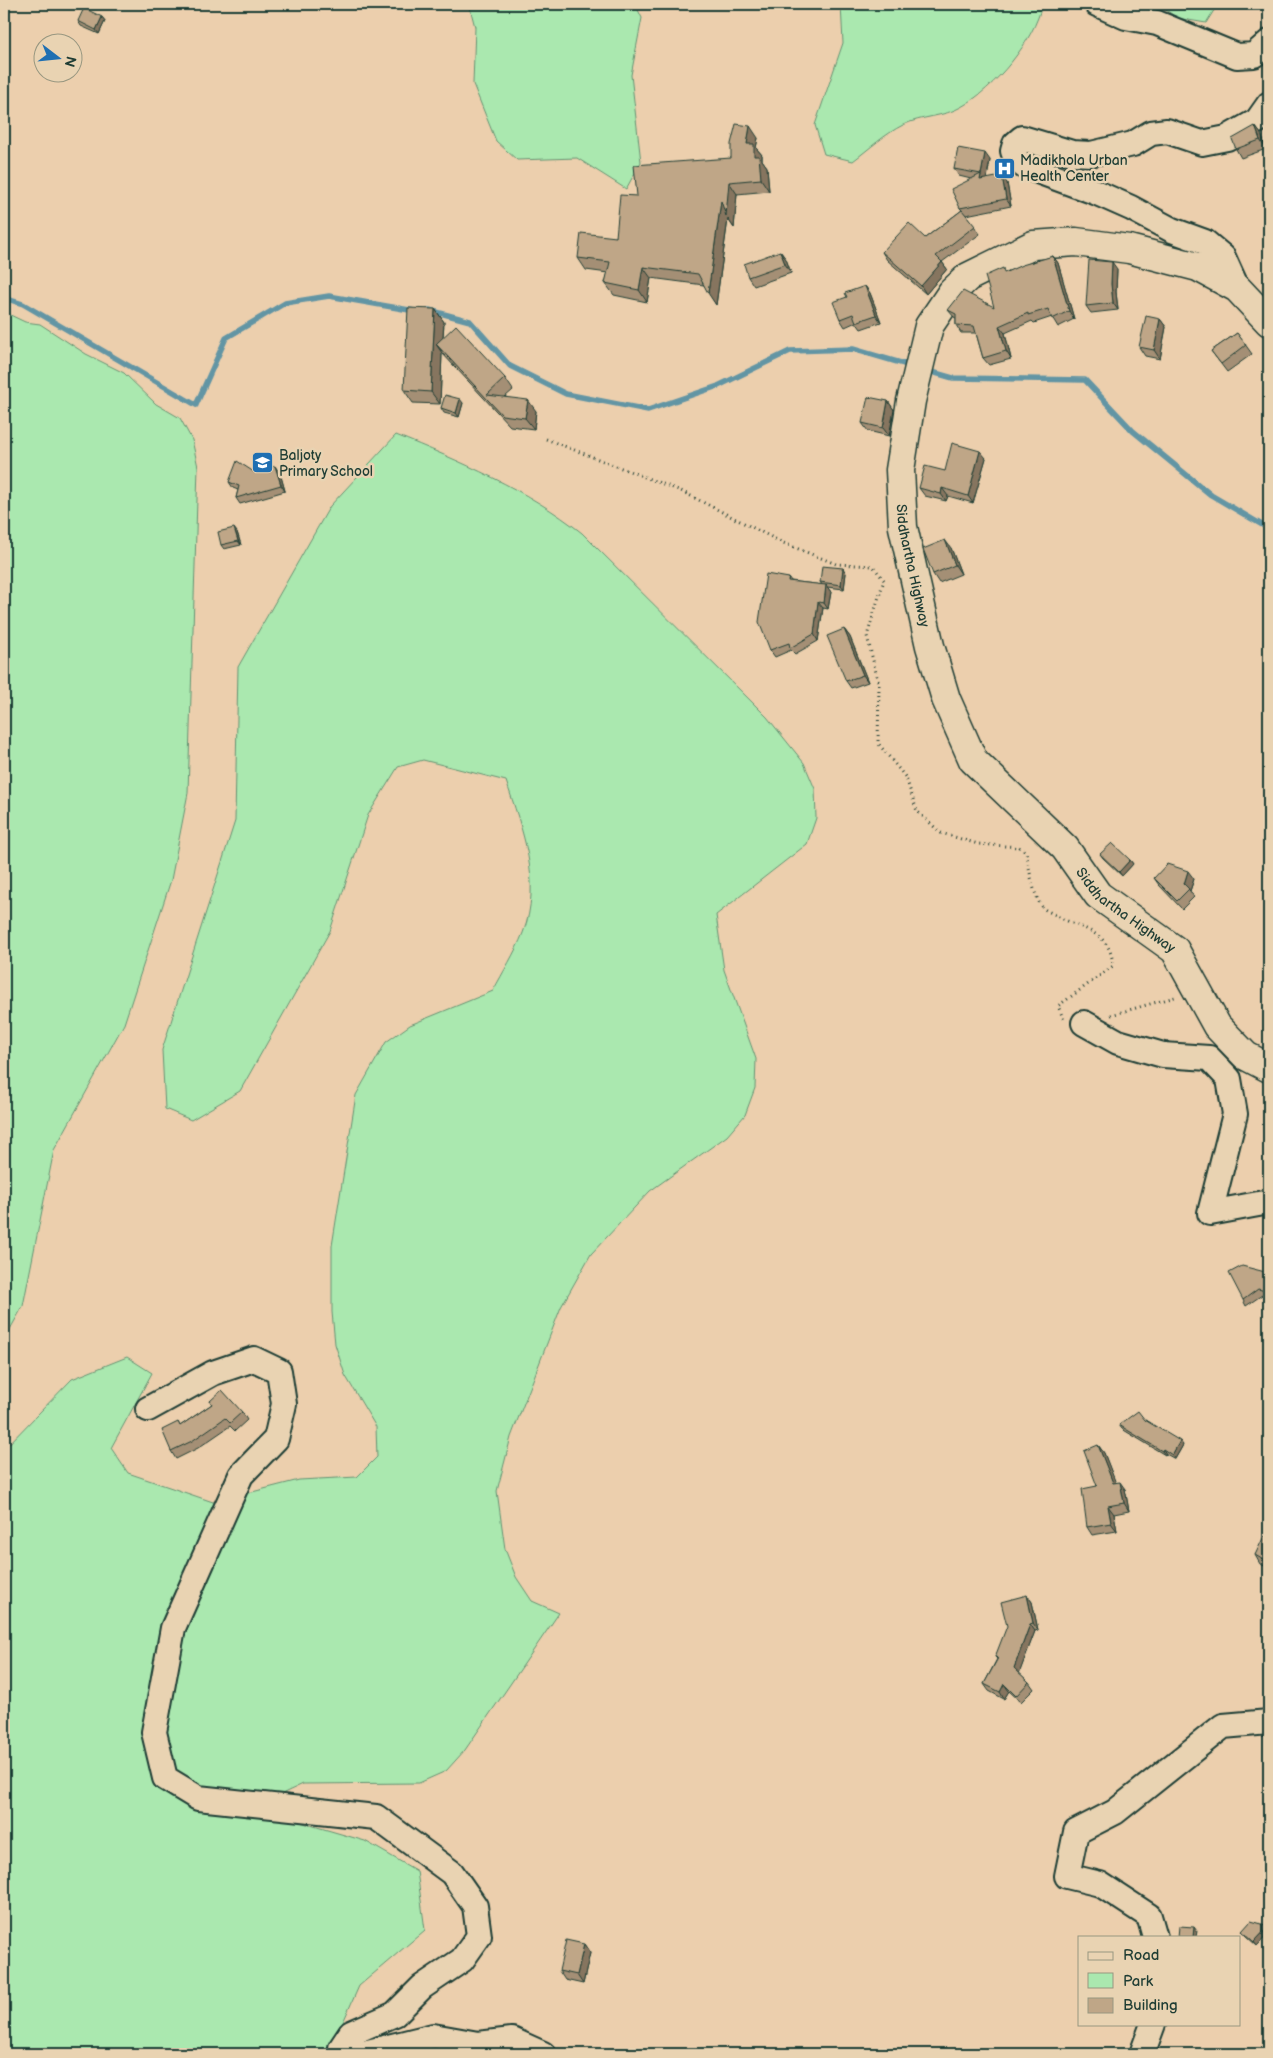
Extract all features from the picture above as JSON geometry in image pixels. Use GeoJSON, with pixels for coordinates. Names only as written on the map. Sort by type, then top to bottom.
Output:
{"type":"FeatureCollection","features":[{"type":"Feature","properties":{"kind":"highway","name":"Siddhartha Highway"},"geometry":{"type":"LineString","coordinates":[[1269,322],[1237,288],[1198,267],[1129,248],[1076,242],[1033,246],[968,278],[952,292],[929,326],[912,401],[900,470],[903,527],[930,646],[946,699],[973,760],[1065,848],[1098,894],[1175,950],[1217,1026],[1246,1056],[1269,1068]]}},
{"type":"Feature","properties":{"kind":"street"},"geometry":{"type":"LineString","coordinates":[[1097,4],[1126,17],[1157,23],[1237,56],[1254,55],[1269,42]]}},
{"type":"Feature","properties":{"kind":"street"},"geometry":{"type":"LineString","coordinates":[[1237,288],[1223,257],[1205,242],[1172,230],[1131,208],[1095,192],[1024,166],[1016,159],[1013,152],[1015,144],[1022,138],[1072,153],[1091,154],[1133,144],[1151,133],[1167,131],[1202,143],[1227,138],[1257,121],[1269,104]]}},
{"type":"Feature","properties":{"kind":"street"},"geometry":{"type":"LineString","coordinates":[[1084,1022],[1118,1042],[1163,1055],[1210,1058],[1229,1079],[1235,1114],[1210,1213],[1269,1202]]}},
{"type":"Feature","properties":{"kind":"street"},"geometry":{"type":"LineString","coordinates":[[148,1409],[213,1373],[254,1359],[279,1371],[284,1404],[276,1439],[242,1475],[173,1628],[154,1732],[166,1778],[198,1798],[376,1817],[452,1873],[475,1906],[478,1936],[462,1960],[422,1987],[395,2014],[351,2033],[341,2048],[344,2054]]}},
{"type":"Feature","properties":{"kind":"street"},"geometry":{"type":"LineString","coordinates":[[1154,1936],[1149,1916],[1100,1884],[1067,1876],[1076,1832],[1115,1812],[1223,1726],[1269,1722]]}},
{"type":"Feature","properties":{"kind":"street"},"geometry":{"type":"LineString","coordinates":[[1142,2054],[1152,2026]]}},
{"type":"Feature","properties":{"kind":"street"},"geometry":{"type":"LineString","coordinates":[[360,2054],[433,2036],[478,2044],[512,2040],[543,2054]]}},
{"type":"Feature","properties":{"kind":"path"},"geometry":{"type":"LineString","coordinates":[[546,439],[681,491],[781,542],[836,564],[873,566],[884,580],[867,636],[879,685],[878,743],[906,778],[916,811],[942,833],[978,844],[1019,847],[1026,852],[1034,887],[1043,908],[1071,923],[1098,934],[1113,953],[1114,966],[1058,1006],[1062,1020],[1084,1022],[1197,991]]}},
{"type":"Feature","properties":{"kind":"green space"},"geometry":{"type":"Polygon","coordinates":[[[469,4],[635,4],[642,18],[631,75],[641,162],[626,189],[577,158],[517,160],[496,141],[473,84],[475,27],[469,4]]]}},
{"type":"Feature","properties":{"kind":"green space"},"geometry":{"type":"Polygon","coordinates":[[[841,4],[1042,4],[1038,18],[1022,48],[999,76],[974,99],[954,110],[903,125],[883,137],[853,161],[824,154],[815,125],[843,43],[841,4]]]}},
{"type":"Feature","properties":{"kind":"green space"},"geometry":{"type":"Polygon","coordinates":[[[1158,4],[1218,4],[1206,23],[1177,18],[1158,4]]]}},
{"type":"Feature","properties":{"kind":"green space"},"geometry":{"type":"Polygon","coordinates":[[[4,312],[25,322],[40,324],[86,354],[124,373],[156,404],[180,418],[192,440],[198,467],[188,793],[171,880],[124,1024],[54,1150],[23,1306],[4,1340],[4,312]]]}},
{"type":"Feature","properties":{"kind":"green space"},"geometry":{"type":"Polygon","coordinates":[[[396,435],[444,455],[517,490],[540,503],[582,533],[767,717],[804,763],[815,789],[816,818],[807,844],[716,915],[724,970],[756,1059],[755,1088],[745,1115],[727,1136],[650,1191],[591,1254],[561,1307],[511,1437],[497,1491],[505,1549],[516,1577],[532,1601],[559,1613],[465,1750],[446,1771],[419,1783],[303,1784],[252,1808],[365,1841],[417,1871],[425,1930],[359,1986],[329,2054],[4,2054],[4,1449],[72,1379],[127,1357],[152,1373],[111,1448],[128,1473],[213,1502],[299,1480],[357,1477],[377,1457],[376,1427],[345,1375],[335,1344],[332,1312],[332,1246],[356,1095],[386,1042],[410,1025],[493,991],[513,955],[529,914],[531,876],[528,856],[524,837],[506,781],[423,760],[398,767],[368,815],[330,931],[240,1091],[191,1120],[165,1109],[162,1050],[235,821],[238,667],[330,506],[396,435]]]}},
{"type":"Feature","properties":{"kind":"building"},"geometry":{"type":"Polygon","coordinates":[[[84,8],[102,17],[96,30],[78,21],[84,8]]]}},
{"type":"Feature","properties":{"kind":"building"},"geometry":{"type":"Polygon","coordinates":[[[736,124],[750,126],[747,144],[754,144],[754,156],[759,156],[761,179],[729,182],[726,216],[721,201],[708,293],[698,274],[643,267],[639,290],[605,283],[610,262],[578,258],[581,233],[616,237],[620,195],[637,196],[634,165],[731,158],[731,144],[736,124]]]}},
{"type":"Feature","properties":{"kind":"building"},"geometry":{"type":"Polygon","coordinates":[[[1255,126],[1260,140],[1236,149],[1232,139],[1255,126]]]}},
{"type":"Feature","properties":{"kind":"building"},"geometry":{"type":"Polygon","coordinates":[[[958,148],[985,153],[980,180],[1002,176],[1006,199],[960,208],[951,189],[981,174],[954,169],[958,148]]]}},
{"type":"Feature","properties":{"kind":"building"},"geometry":{"type":"Polygon","coordinates":[[[962,210],[975,226],[936,256],[942,262],[921,286],[882,252],[909,223],[925,238],[962,210]]]}},
{"type":"Feature","properties":{"kind":"building"},"geometry":{"type":"Polygon","coordinates":[[[780,251],[785,264],[748,277],[744,264],[780,251]]]}},
{"type":"Feature","properties":{"kind":"building"},"geometry":{"type":"Polygon","coordinates":[[[1053,256],[1069,311],[1052,319],[1048,309],[1028,315],[1028,313],[999,326],[1006,351],[983,358],[974,326],[956,325],[956,314],[948,310],[963,291],[994,307],[985,276],[1003,268],[1004,273],[1022,265],[1053,256]]]}},
{"type":"Feature","properties":{"kind":"building"},"geometry":{"type":"Polygon","coordinates":[[[1089,260],[1112,262],[1111,284],[1113,303],[1086,306],[1089,260]]]}},
{"type":"Feature","properties":{"kind":"building"},"geometry":{"type":"Polygon","coordinates":[[[865,286],[876,315],[856,322],[853,314],[840,319],[833,302],[847,297],[845,293],[865,286]]]}},
{"type":"Feature","properties":{"kind":"building"},"geometry":{"type":"Polygon","coordinates":[[[408,308],[435,309],[431,392],[404,390],[408,308]]]}},
{"type":"Feature","properties":{"kind":"building"},"geometry":{"type":"Polygon","coordinates":[[[1146,316],[1160,319],[1154,350],[1139,347],[1146,316]]]}},
{"type":"Feature","properties":{"kind":"building"},"geometry":{"type":"Polygon","coordinates":[[[456,325],[505,378],[487,395],[528,400],[525,418],[502,415],[436,344],[456,325]]]}},
{"type":"Feature","properties":{"kind":"building"},"geometry":{"type":"Polygon","coordinates":[[[1237,333],[1246,345],[1221,364],[1211,351],[1237,333]]]}},
{"type":"Feature","properties":{"kind":"building"},"geometry":{"type":"Polygon","coordinates":[[[445,395],[460,399],[456,413],[441,408],[445,395]]]}},
{"type":"Feature","properties":{"kind":"building"},"geometry":{"type":"Polygon","coordinates":[[[868,397],[888,401],[883,428],[862,423],[868,397]]]}},
{"type":"Feature","properties":{"kind":"building"},"geometry":{"type":"Polygon","coordinates":[[[952,443],[980,451],[968,496],[942,488],[941,494],[919,488],[925,466],[945,471],[952,443]]]}},
{"type":"Feature","properties":{"kind":"building"},"geometry":{"type":"Polygon","coordinates":[[[237,461],[254,472],[275,466],[281,485],[236,498],[239,486],[229,482],[237,461]]]}},
{"type":"Feature","properties":{"kind":"building"},"geometry":{"type":"Polygon","coordinates":[[[234,528],[238,541],[221,545],[218,532],[234,528]]]}},
{"type":"Feature","properties":{"kind":"building"},"geometry":{"type":"Polygon","coordinates":[[[945,540],[955,565],[933,574],[923,549],[945,540]]]}},
{"type":"Feature","properties":{"kind":"building"},"geometry":{"type":"Polygon","coordinates":[[[822,566],[843,568],[841,585],[820,582],[822,566]]]}},
{"type":"Feature","properties":{"kind":"building"},"geometry":{"type":"Polygon","coordinates":[[[766,574],[789,578],[788,581],[826,585],[824,603],[818,602],[814,634],[790,648],[789,643],[770,650],[759,622],[766,574]]]}},
{"type":"Feature","properties":{"kind":"building"},"geometry":{"type":"Polygon","coordinates":[[[844,629],[863,675],[846,681],[827,636],[844,629]]]}},
{"type":"Feature","properties":{"kind":"building"},"geometry":{"type":"Polygon","coordinates":[[[1112,843],[1130,860],[1119,872],[1100,854],[1112,843]]]}},
{"type":"Feature","properties":{"kind":"building"},"geometry":{"type":"Polygon","coordinates":[[[1167,864],[1188,871],[1184,884],[1189,889],[1177,901],[1154,878],[1167,864]]]}},
{"type":"Feature","properties":{"kind":"building"},"geometry":{"type":"Polygon","coordinates":[[[1242,1266],[1269,1273],[1269,1292],[1258,1289],[1243,1300],[1229,1273],[1242,1266]]]}},
{"type":"Feature","properties":{"kind":"building"},"geometry":{"type":"Polygon","coordinates":[[[222,1390],[242,1412],[230,1423],[225,1418],[192,1441],[171,1451],[162,1430],[178,1422],[180,1426],[212,1404],[210,1401],[222,1390]]]}},
{"type":"Feature","properties":{"kind":"building"},"geometry":{"type":"Polygon","coordinates":[[[1138,1411],[1145,1420],[1180,1441],[1172,1455],[1119,1425],[1138,1411]]]}},
{"type":"Feature","properties":{"kind":"building"},"geometry":{"type":"Polygon","coordinates":[[[1098,1445],[1113,1483],[1120,1482],[1124,1503],[1108,1506],[1111,1523],[1087,1527],[1082,1489],[1097,1486],[1084,1451],[1098,1445]]]}},
{"type":"Feature","properties":{"kind":"building"},"geometry":{"type":"Polygon","coordinates":[[[1264,1536],[1269,1539],[1269,1563],[1255,1555],[1264,1536]]]}},
{"type":"Feature","properties":{"kind":"building"},"geometry":{"type":"Polygon","coordinates":[[[1027,1595],[1033,1623],[1030,1624],[1014,1668],[1029,1682],[1016,1696],[1004,1684],[1000,1692],[984,1684],[998,1658],[995,1657],[1007,1626],[1001,1602],[1027,1595]]]}},
{"type":"Feature","properties":{"kind":"building"},"geometry":{"type":"Polygon","coordinates":[[[1251,1921],[1269,1926],[1254,1942],[1242,1931],[1251,1921]]]}},
{"type":"Feature","properties":{"kind":"building"},"geometry":{"type":"Polygon","coordinates":[[[1179,1926],[1194,1927],[1193,1936],[1178,1936],[1179,1926]]]}},
{"type":"Feature","properties":{"kind":"building"},"geometry":{"type":"Polygon","coordinates":[[[566,1940],[584,1944],[577,1975],[559,1971],[566,1940]]]}},
{"type":"Feature","properties":{"kind":"waterway"},"geometry":{"type":"LineString","coordinates":[[4,298],[23,304],[196,405],[226,338],[285,303],[329,296],[415,311]]}},
{"type":"Feature","properties":{"kind":"waterway"},"geometry":{"type":"LineString","coordinates":[[429,310],[470,321],[510,366],[566,394],[648,410],[718,386],[790,351],[853,349],[911,366]]}},
{"type":"Feature","properties":{"kind":"waterway"},"geometry":{"type":"LineString","coordinates":[[925,370],[953,378],[1085,380],[1133,431],[1211,495],[1269,529]]}},
{"type":"Feature","properties":{"kind":"place","name":"Madikhola Urban Health Center"},"geometry":{"type":"Point","coordinates":[1004,168]}},
{"type":"Feature","properties":{"kind":"place","name":"Baljoty Primary School"},"geometry":{"type":"Point","coordinates":[263,463]}}]}
